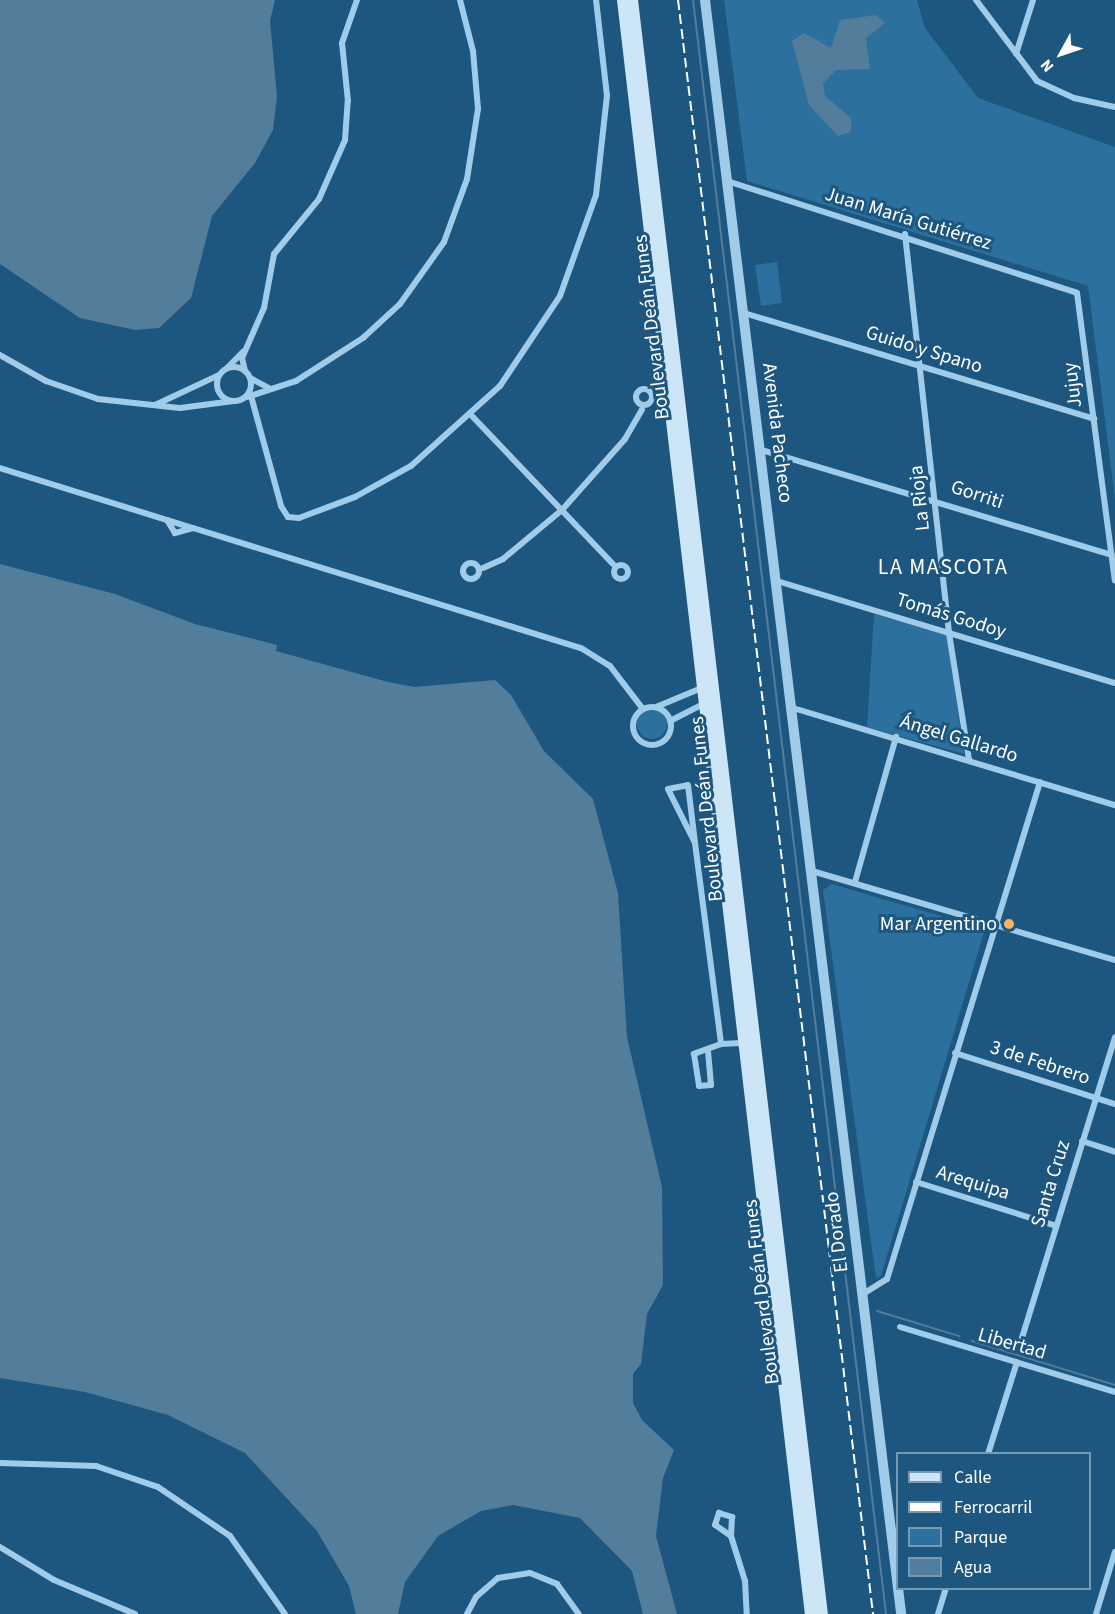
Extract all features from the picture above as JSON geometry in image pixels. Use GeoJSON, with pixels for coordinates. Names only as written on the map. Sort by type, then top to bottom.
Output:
{"type":"FeatureCollection","features":[{"type":"Feature","properties":{"kind":"main road","name":"Boulevard Deán Funes"},"geometry":{"type":"LineString","coordinates":[[623,0],[708,686]]}},
{"type":"Feature","properties":{"kind":"main road","name":"Boulevard Deán Funes"},"geometry":{"type":"LineString","coordinates":[[632,0],[708,686],[741,1042],[812,1614]]}},
{"type":"Feature","properties":{"kind":"main road","name":"Boulevard Deán Funes"},"geometry":{"type":"LineString","coordinates":[[709,702],[822,1614]]}},
{"type":"Feature","properties":{"kind":"street"},"geometry":{"type":"LineString","coordinates":[[151,406],[219,375],[245,349],[264,308],[274,254],[319,199],[339,157],[348,101],[342,43],[357,0]]}},
{"type":"Feature","properties":{"kind":"street"},"geometry":{"type":"LineString","coordinates":[[0,355],[77,393],[151,406],[193,408],[234,401],[273,389],[327,364],[384,321],[444,242],[467,179],[477,120],[477,81],[460,0]]}},
{"type":"Feature","properties":{"kind":"street"},"geometry":{"type":"LineString","coordinates":[[250,378],[247,397],[281,506],[293,519],[386,481],[472,416],[544,326],[589,224],[606,125],[605,64],[596,0]]}},
{"type":"Feature","properties":{"kind":"street","name":"Avenida Pacheco"},"geometry":{"type":"LineString","coordinates":[[705,0],[812,872]]}},
{"type":"Feature","properties":{"kind":"street"},"geometry":{"type":"LineString","coordinates":[[976,0],[1016,54],[1050,88],[1115,107]]}},
{"type":"Feature","properties":{"kind":"street"},"geometry":{"type":"LineString","coordinates":[[1016,54],[1033,0]]}},
{"type":"Feature","properties":{"kind":"street","name":"Juan María Gutiérrez"},"geometry":{"type":"LineString","coordinates":[[727,181],[905,234],[1077,293]]}},
{"type":"Feature","properties":{"kind":"street","name":"La Rioja"},"geometry":{"type":"LineString","coordinates":[[905,234],[938,500],[949,633],[969,759]]}},
{"type":"Feature","properties":{"kind":"street","name":"Jujuy"},"geometry":{"type":"LineString","coordinates":[[1077,293],[1115,581]]}},
{"type":"Feature","properties":{"kind":"street","name":"Guido y Spano"},"geometry":{"type":"LineString","coordinates":[[744,313],[1094,419]]}},
{"type":"Feature","properties":{"kind":"street"},"geometry":{"type":"LineString","coordinates":[[245,349],[245,371],[250,378],[273,389]]}},
{"type":"Feature","properties":{"kind":"street"},"geometry":{"type":"LineString","coordinates":[[226,369],[245,371]]}},
{"type":"Feature","properties":{"kind":"street"},"geometry":{"type":"LineString","coordinates":[[219,375],[221,394],[234,401]]}},
{"type":"Feature","properties":{"kind":"street"},"geometry":{"type":"LineString","coordinates":[[483,568],[503,559],[562,510],[625,439],[642,409]]}},
{"type":"Feature","properties":{"kind":"street"},"geometry":{"type":"LineString","coordinates":[[472,416],[613,564]]}},
{"type":"Feature","properties":{"kind":"street","name":"Gorriti"},"geometry":{"type":"LineString","coordinates":[[762,450],[938,500],[1112,555]]}},
{"type":"Feature","properties":{"kind":"street"},"geometry":{"type":"LineString","coordinates":[[0,468],[581,648],[623,679],[642,709]]}},
{"type":"Feature","properties":{"kind":"street"},"geometry":{"type":"LineString","coordinates":[[167,520],[175,533],[193,528]]}},
{"type":"Feature","properties":{"kind":"street","name":"Tomás Godoy"},"geometry":{"type":"LineString","coordinates":[[777,582],[1115,683]]}},
{"type":"Feature","properties":{"kind":"street"},"geometry":{"type":"LineString","coordinates":[[642,709],[656,707],[708,686]]}},
{"type":"Feature","properties":{"kind":"street"},"geometry":{"type":"LineString","coordinates":[[670,721],[709,702]]}},
{"type":"Feature","properties":{"kind":"street"},"geometry":{"type":"LineString","coordinates":[[656,707],[670,721]]}},
{"type":"Feature","properties":{"kind":"street","name":"Ángel Gallardo"},"geometry":{"type":"LineString","coordinates":[[793,708],[896,737],[1115,805]]}},
{"type":"Feature","properties":{"kind":"street"},"geometry":{"type":"LineString","coordinates":[[642,709],[633,725],[641,742],[654,746],[666,740],[670,721]]}},
{"type":"Feature","properties":{"kind":"street"},"geometry":{"type":"LineString","coordinates":[[855,882],[896,737]]}},
{"type":"Feature","properties":{"kind":"street"},"geometry":{"type":"LineString","coordinates":[[863,1294],[887,1279],[994,925],[1040,782]]}},
{"type":"Feature","properties":{"kind":"street"},"geometry":{"type":"LineString","coordinates":[[695,843],[668,789],[688,785],[721,1044]]}},
{"type":"Feature","properties":{"kind":"street"},"geometry":{"type":"LineString","coordinates":[[812,872],[855,882],[1115,960]]}},
{"type":"Feature","properties":{"kind":"street","name":"El Dorado"},"geometry":{"type":"LineString","coordinates":[[812,872],[896,1571]]}},
{"type":"Feature","properties":{"kind":"street","name":"Santa Cruz"},"geometry":{"type":"LineString","coordinates":[[1021,1341],[1115,1036]]}},
{"type":"Feature","properties":{"kind":"street"},"geometry":{"type":"LineString","coordinates":[[708,1053],[711,1085],[699,1086],[694,1054],[708,1053],[721,1044],[741,1042]]}},
{"type":"Feature","properties":{"kind":"street","name":"3 de Febrero"},"geometry":{"type":"LineString","coordinates":[[955,1053],[1115,1104]]}},
{"type":"Feature","properties":{"kind":"street"},"geometry":{"type":"LineString","coordinates":[[1082,1141],[1115,1152]]}},
{"type":"Feature","properties":{"kind":"street","name":"Arequipa"},"geometry":{"type":"LineString","coordinates":[[916,1182],[1056,1226]]}},
{"type":"Feature","properties":{"kind":"street","name":"Libertad"},"geometry":{"type":"LineString","coordinates":[[900,1328],[1115,1392]]}},
{"type":"Feature","properties":{"kind":"street"},"geometry":{"type":"LineString","coordinates":[[989,1452],[1017,1362]]}},
{"type":"Feature","properties":{"kind":"street"},"geometry":{"type":"LineString","coordinates":[[0,1463],[96,1466],[158,1486],[230,1536],[285,1614]]}},
{"type":"Feature","properties":{"kind":"street"},"geometry":{"type":"LineString","coordinates":[[731,1536],[745,1581],[747,1614]]}},
{"type":"Feature","properties":{"kind":"street"},"geometry":{"type":"LineString","coordinates":[[0,1547],[54,1580],[135,1614]]}},
{"type":"Feature","properties":{"kind":"street"},"geometry":{"type":"LineString","coordinates":[[1095,1614],[1115,1552]]}},
{"type":"Feature","properties":{"kind":"street"},"geometry":{"type":"LineString","coordinates":[[467,1614],[476,1597],[498,1578],[530,1573],[557,1584],[579,1614]]}},
{"type":"Feature","properties":{"kind":"street","name":"El Dorado"},"geometry":{"type":"LineString","coordinates":[[898,1590],[901,1614]]}},
{"type":"Feature","properties":{"kind":"street"},"geometry":{"type":"LineString","coordinates":[[938,1614],[945,1590]]}},
{"type":"Feature","properties":{"kind":"green space"},"geometry":{"type":"Polygon","coordinates":[[[724,0],[917,0],[925,28],[978,98],[1115,147],[1115,499],[1088,286],[747,181],[724,0]]]}},
{"type":"Feature","properties":{"kind":"green space"},"geometry":{"type":"Polygon","coordinates":[[[777,262],[782,303],[761,306],[755,265],[777,262]]]}},
{"type":"Feature","properties":{"kind":"green space"},"geometry":{"type":"Polygon","coordinates":[[[874,614],[947,635],[964,754],[867,727],[874,614]]]}},
{"type":"Feature","properties":{"kind":"green space"},"geometry":{"type":"Polygon","coordinates":[[[652,709],[663,713],[667,724],[663,735],[652,739],[641,735],[637,724],[641,713],[652,709]]]}},
{"type":"Feature","properties":{"kind":"green space"},"geometry":{"type":"Polygon","coordinates":[[[832,884],[985,929],[881,1276],[876,1278],[823,890],[832,884]]]}},
{"type":"Feature","properties":{"kind":"water"},"geometry":{"type":"Polygon","coordinates":[[[0,0],[275,0],[270,21],[277,96],[273,130],[255,163],[212,216],[191,298],[159,328],[135,330],[80,318],[0,264],[0,0]]]}},
{"type":"Feature","properties":{"kind":"water"},"geometry":{"type":"Polygon","coordinates":[[[876,15],[885,23],[866,38],[870,69],[836,70],[823,83],[825,96],[851,118],[851,132],[838,136],[809,105],[792,41],[804,33],[831,48],[840,20],[876,15]]]}},
{"type":"Feature","properties":{"kind":"water"},"geometry":{"type":"Polygon","coordinates":[[[0,564],[115,594],[195,624],[277,645],[276,651],[388,682],[414,687],[495,680],[511,695],[544,751],[593,799],[618,893],[627,1037],[662,1187],[663,1285],[647,1314],[641,1364],[633,1374],[633,1403],[642,1420],[674,1450],[663,1478],[656,1536],[677,1614],[643,1614],[632,1571],[580,1518],[513,1505],[481,1511],[438,1536],[405,1582],[398,1614],[356,1614],[349,1586],[317,1531],[245,1453],[168,1415],[85,1392],[0,1378],[0,564]]]}},
{"type":"Feature","properties":{"kind":"waterway"},"geometry":{"type":"LineString","coordinates":[[693,0],[886,1614]]}},
{"type":"Feature","properties":{"kind":"waterway"},"geometry":{"type":"LineString","coordinates":[[877,1311],[959,1336]]}},
{"type":"Feature","properties":{"kind":"waterway"},"geometry":{"type":"LineString","coordinates":[[972,1341],[1115,1385]]}},
{"type":"Feature","properties":{"kind":"railway"},"geometry":{"type":"LineString","coordinates":[[678,0],[873,1614]]}},
{"type":"Feature","properties":{"kind":"place","name":"Mar Argentino"},"geometry":{"type":"Point","coordinates":[1009,924]}},
{"type":"Feature","properties":{"kind":"district","name":"LA MASCOTA"},"geometry":{"type":"Point","coordinates":[943,568]}}]}
